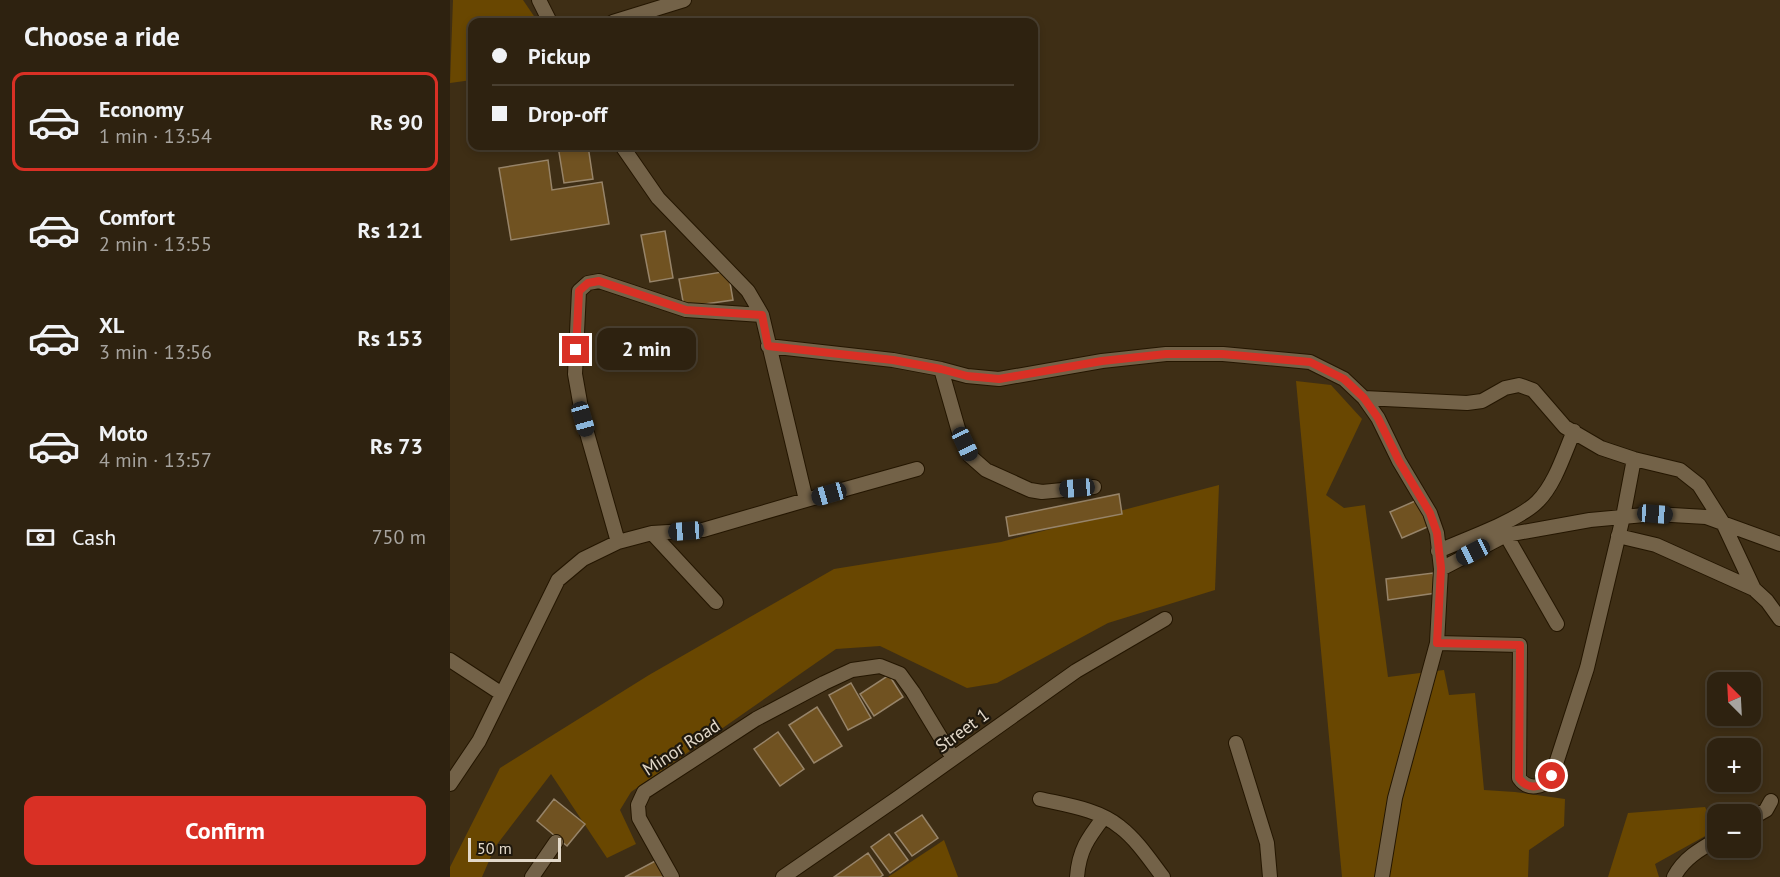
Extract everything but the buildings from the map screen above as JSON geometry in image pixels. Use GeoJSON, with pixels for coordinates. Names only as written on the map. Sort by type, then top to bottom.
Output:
{"type":"FeatureCollection","features":[{"type":"Feature","properties":{"kind":"street"},"geometry":{"type":"LineString","coordinates":[[539,0],[548,18]]}},
{"type":"Feature","properties":{"kind":"street"},"geometry":{"type":"LineString","coordinates":[[626,18],[684,0]]}},
{"type":"Feature","properties":{"kind":"street"},"geometry":{"type":"LineString","coordinates":[[625,150],[658,198],[748,291],[762,315],[807,500]]}},
{"type":"Feature","properties":{"kind":"street"},"geometry":{"type":"LineString","coordinates":[[618,542],[583,419],[575,374],[579,291],[588,283],[599,281],[686,310],[762,315]]}},
{"type":"Feature","properties":{"kind":"street"},"geometry":{"type":"LineString","coordinates":[[768,346],[893,360],[967,376],[999,379],[1102,361],[1166,354],[1222,354],[1310,362],[1344,379],[1364,398],[1378,418],[1399,461],[1430,513],[1437,533],[1441,568],[1437,643],[1395,798],[1382,877]]}},
{"type":"Feature","properties":{"kind":"street"},"geometry":{"type":"LineString","coordinates":[[941,369],[959,432],[970,456],[986,470],[1029,490],[1042,492],[1094,487]]}},
{"type":"Feature","properties":{"kind":"street"},"geometry":{"type":"LineString","coordinates":[[1364,398],[1467,403],[1482,401],[1505,388],[1519,385],[1533,390],[1565,426],[1601,448],[1680,470],[1699,485],[1723,523],[1754,589],[1780,617]]}},
{"type":"Feature","properties":{"kind":"street"},"geometry":{"type":"LineString","coordinates":[[1438,551],[1517,515],[1537,502],[1548,487],[1574,431]]}},
{"type":"Feature","properties":{"kind":"street"},"geometry":{"type":"LineString","coordinates":[[1437,643],[1520,645],[1519,778],[1530,787],[1548,782],[1552,776],[1587,668],[1623,517],[1634,459]]}},
{"type":"Feature","properties":{"kind":"street"},"geometry":{"type":"LineString","coordinates":[[450,784],[479,741],[558,580],[583,559],[618,542],[652,533],[703,530],[917,469]]}},
{"type":"Feature","properties":{"kind":"street"},"geometry":{"type":"LineString","coordinates":[[1441,568],[1506,535],[1590,520],[1623,517],[1665,515],[1706,518],[1780,544]]}},
{"type":"Feature","properties":{"kind":"street"},"geometry":{"type":"LineString","coordinates":[[652,533],[716,602]]}},
{"type":"Feature","properties":{"kind":"street"},"geometry":{"type":"LineString","coordinates":[[1506,535],[1557,624]]}},
{"type":"Feature","properties":{"kind":"street"},"geometry":{"type":"LineString","coordinates":[[1618,536],[1656,545],[1754,589]]}},
{"type":"Feature","properties":{"kind":"street","name":"Street 1"},"geometry":{"type":"LineString","coordinates":[[783,877],[1076,671],[1165,619]]}},
{"type":"Feature","properties":{"kind":"street"},"geometry":{"type":"LineString","coordinates":[[450,660],[502,694]]}},
{"type":"Feature","properties":{"kind":"street","name":"Minor Road"},"geometry":{"type":"LineString","coordinates":[[672,877],[639,818],[638,805],[644,792],[756,719],[852,670],[880,666],[900,674],[953,758]]}},
{"type":"Feature","properties":{"kind":"street"},"geometry":{"type":"LineString","coordinates":[[1236,742],[1267,843],[1270,877]]}},
{"type":"Feature","properties":{"kind":"street"},"geometry":{"type":"LineString","coordinates":[[1040,799],[1076,807],[1104,817],[1120,826],[1163,877]]}},
{"type":"Feature","properties":{"kind":"street"},"geometry":{"type":"LineString","coordinates":[[1761,813],[1766,810],[1771,801]]}},
{"type":"Feature","properties":{"kind":"street"},"geometry":{"type":"LineString","coordinates":[[1077,877],[1084,843],[1104,817]]}},
{"type":"Feature","properties":{"kind":"street"},"geometry":{"type":"LineString","coordinates":[[532,877],[556,842]]}},
{"type":"Feature","properties":{"kind":"street"},"geometry":{"type":"LineString","coordinates":[[1674,877],[1679,867],[1688,858],[1707,846]]}},
{"type":"Feature","properties":{"kind":"shaded area"},"geometry":{"type":"Polygon","coordinates":[[[453,0],[523,0],[535,18],[468,18],[468,81],[450,83],[453,0]]]}},
{"type":"Feature","properties":{"kind":"shaded area"},"geometry":{"type":"Polygon","coordinates":[[[1296,381],[1331,385],[1362,419],[1326,495],[1344,508],[1365,505],[1388,677],[1444,670],[1449,695],[1475,693],[1484,790],[1565,799],[1564,826],[1529,850],[1528,877],[1342,877],[1296,381]]]}},
{"type":"Feature","properties":{"kind":"shaded area"},"geometry":{"type":"Polygon","coordinates":[[[1219,485],[1215,590],[1108,623],[997,683],[967,688],[880,646],[836,649],[631,792],[620,810],[636,844],[607,858],[551,774],[495,847],[482,877],[450,877],[450,867],[500,768],[649,675],[834,569],[1001,542],[1219,485]]]}},
{"type":"Feature","properties":{"kind":"shaded area"},"geometry":{"type":"Polygon","coordinates":[[[1705,807],[1707,835],[1655,864],[1659,877],[1608,877],[1628,813],[1705,807]]]}},
{"type":"Feature","properties":{"kind":"shaded area"},"geometry":{"type":"Polygon","coordinates":[[[944,840],[958,877],[888,877],[944,840]]]}},
{"type":"Feature","properties":{"kind":"route"},"geometry":{"type":"LineString","coordinates":[[576,350],[579,291],[588,283],[599,281],[686,310],[762,315],[768,346],[893,360],[967,376],[999,379],[1102,361],[1166,354],[1222,354],[1310,362],[1344,379],[1364,398],[1378,418],[1399,461],[1430,513],[1437,533],[1441,568],[1437,643],[1520,645],[1519,778],[1530,787],[1548,782],[1552,776]]}}]}
